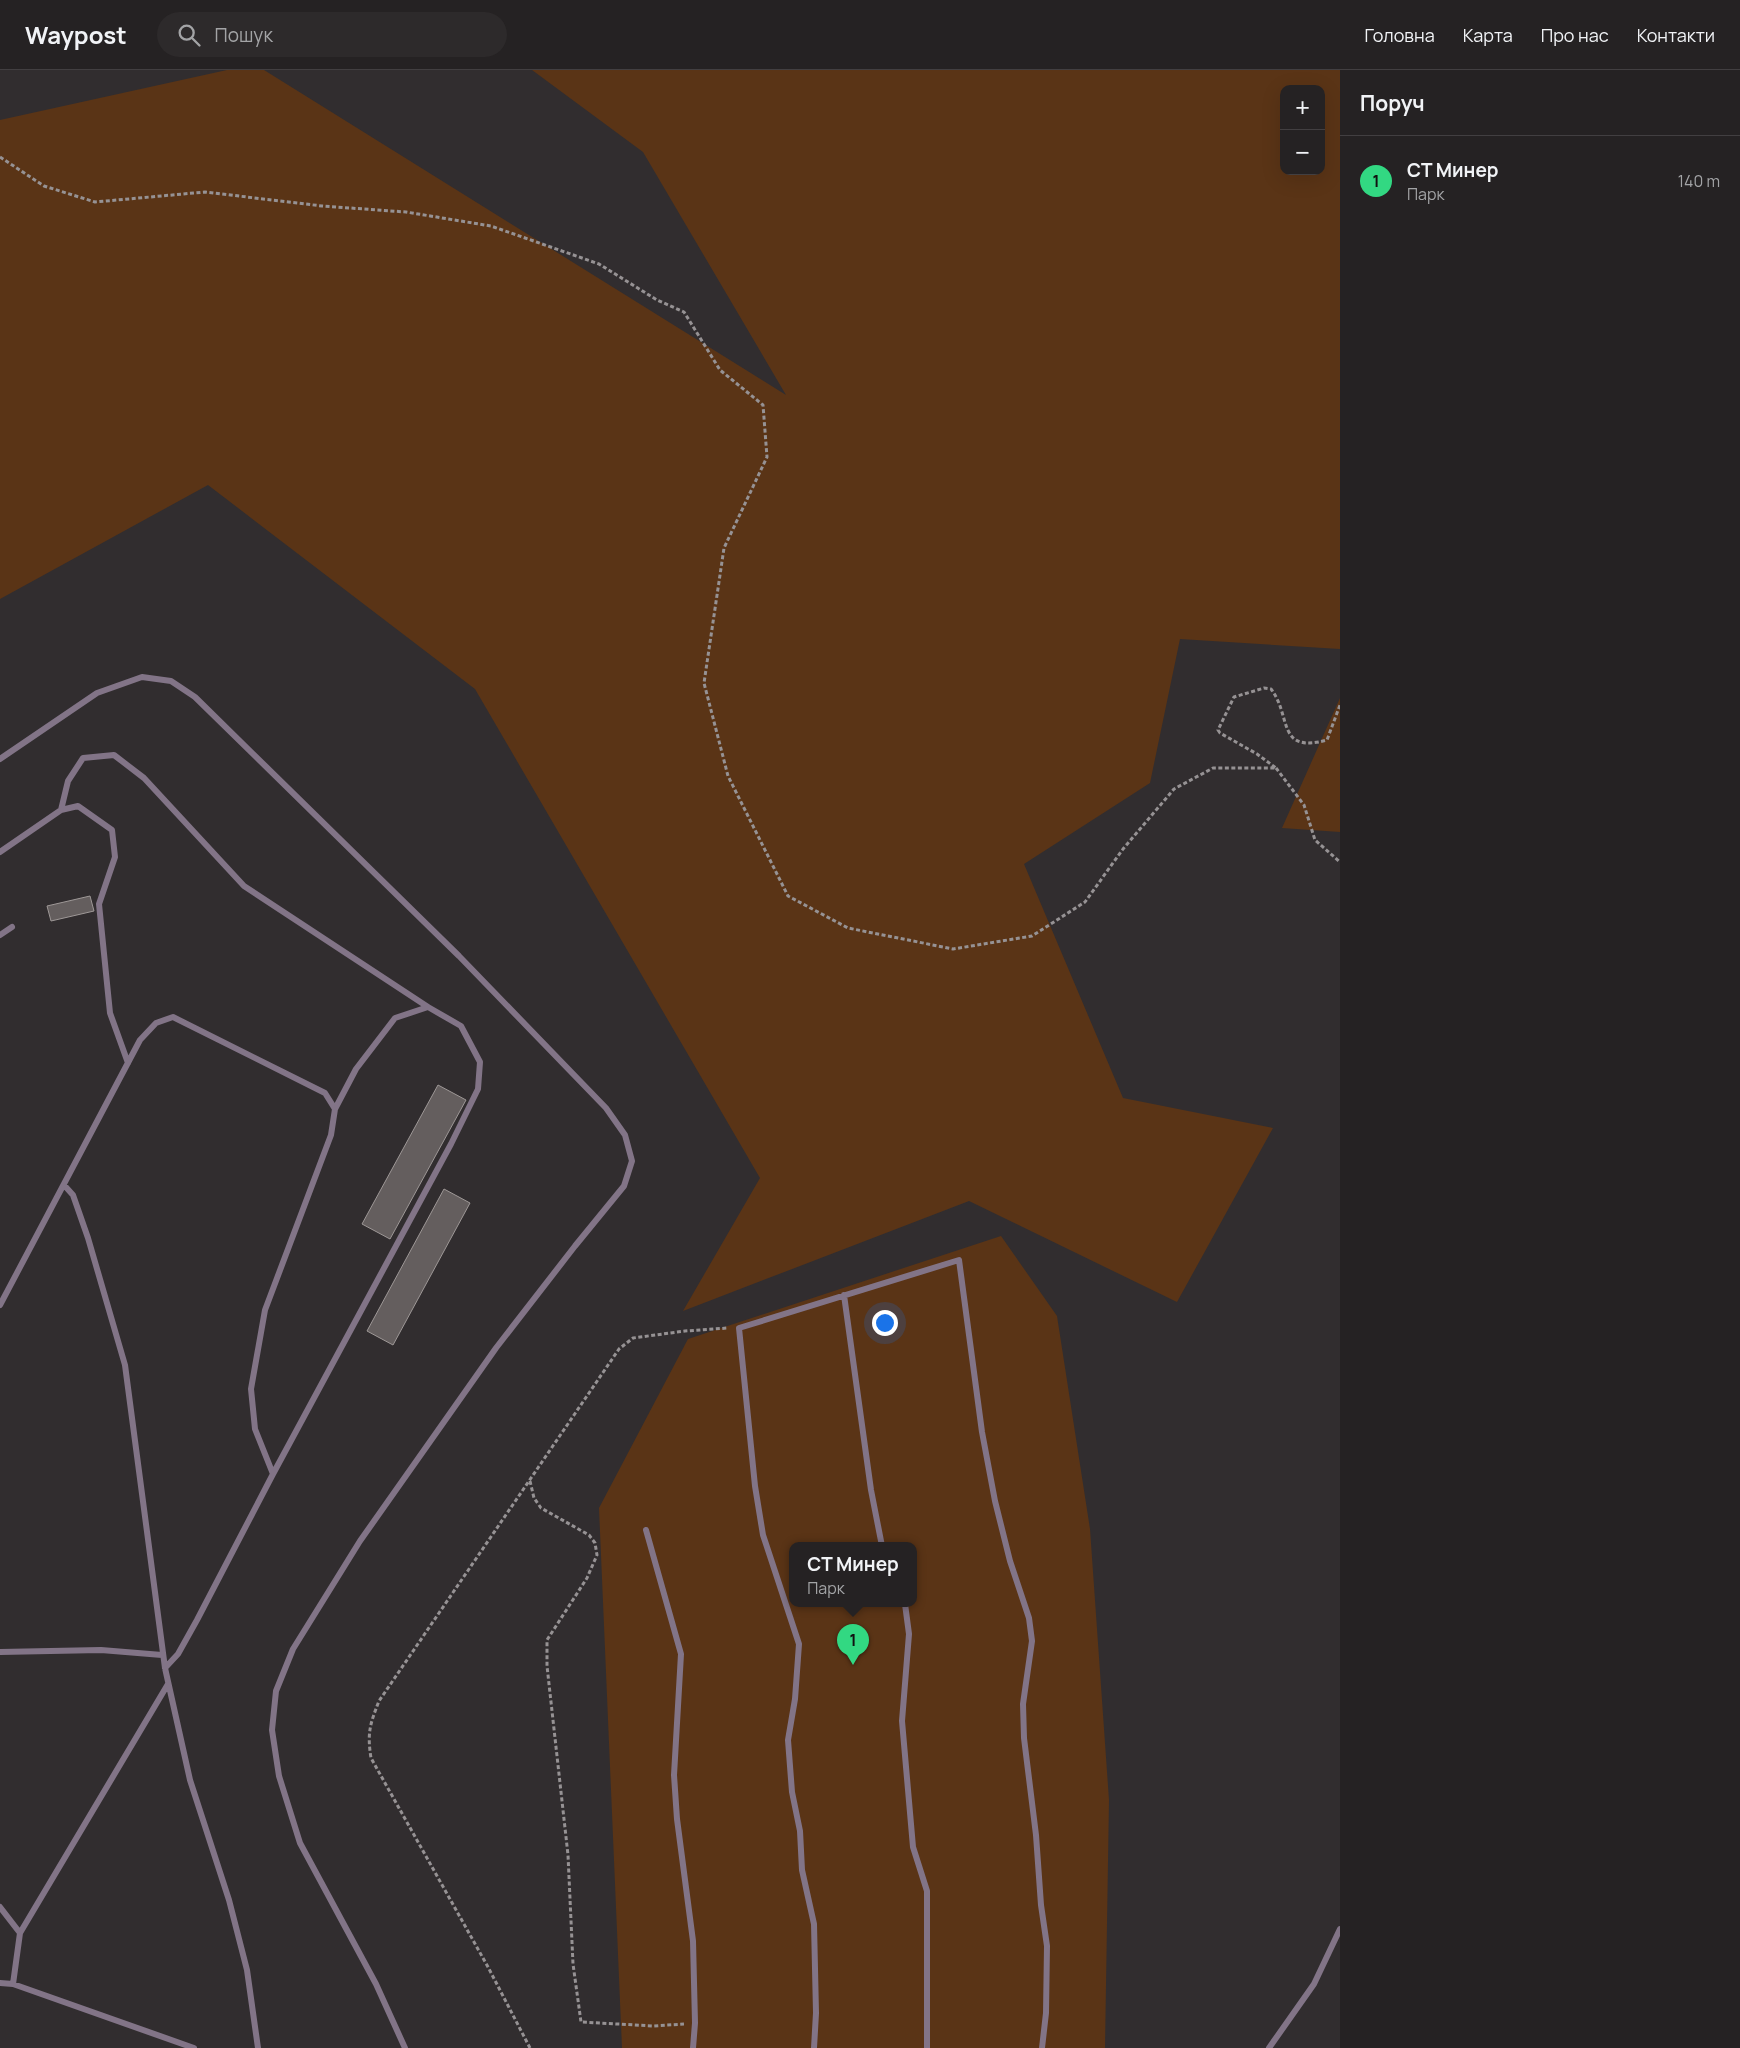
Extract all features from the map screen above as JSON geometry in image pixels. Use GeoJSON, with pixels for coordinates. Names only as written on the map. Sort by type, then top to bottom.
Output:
{"type":"FeatureCollection","features":[{"type":"Feature","properties":{"kind":"lane"},"geometry":{"type":"LineString","coordinates":[[0,759],[98,692],[142,677],[170,681],[195,697],[459,956],[606,1108],[625,1135],[632,1161],[624,1186],[496,1348],[360,1541],[293,1649],[276,1690],[272,1730],[273,1740],[279,1776],[300,1842],[376,1984],[405,2048]]}},
{"type":"Feature","properties":{"kind":"lane"},"geometry":{"type":"LineString","coordinates":[[61,810],[68,781],[83,758],[114,754],[144,778],[244,886],[460,1026],[480,1062],[478,1089],[451,1144],[178,1654],[164,1668]]}},
{"type":"Feature","properties":{"kind":"lane"},"geometry":{"type":"LineString","coordinates":[[0,852],[61,810],[78,806],[112,830],[115,857],[99,904],[110,1013],[128,1063]]}},
{"type":"Feature","properties":{"kind":"lane"},"geometry":{"type":"LineString","coordinates":[[0,935],[12,927]]}},
{"type":"Feature","properties":{"kind":"lane"},"geometry":{"type":"LineString","coordinates":[[273,1474],[255,1429],[251,1389],[266,1310],[331,1135],[335,1109],[356,1069],[395,1018],[428,1007]]}},
{"type":"Feature","properties":{"kind":"lane"},"geometry":{"type":"LineString","coordinates":[[0,1305],[140,1040],[156,1023],[173,1017],[325,1093],[335,1109]]}},
{"type":"Feature","properties":{"kind":"lane"},"geometry":{"type":"LineString","coordinates":[[64,1185],[73,1195],[88,1238],[126,1365],[164,1668],[190,1780],[229,1900],[247,1970],[258,2048]]}},
{"type":"Feature","properties":{"kind":"lane"},"geometry":{"type":"LineString","coordinates":[[814,2048],[816,2014],[814,1924],[802,1870],[800,1831],[792,1792],[788,1740],[795,1699],[799,1644],[763,1534],[755,1486],[739,1328],[959,1260],[982,1432],[995,1501],[1010,1560],[1029,1618],[1032,1641],[1023,1704],[1024,1738],[1047,1946],[1046,2013],[1042,2048]]}},
{"type":"Feature","properties":{"kind":"lane"},"geometry":{"type":"LineString","coordinates":[[844,1295],[871,1490],[881,1542]]}},
{"type":"Feature","properties":{"kind":"lane"},"geometry":{"type":"LineString","coordinates":[[646,1530],[681,1654],[674,1775],[677,1819],[693,1941],[695,2023],[693,2048]]}},
{"type":"Feature","properties":{"kind":"lane"},"geometry":{"type":"LineString","coordinates":[[905,1607],[909,1634],[902,1721],[914,1847],[927,1891],[927,2048]]}},
{"type":"Feature","properties":{"kind":"lane"},"geometry":{"type":"LineString","coordinates":[[0,1652],[101,1650],[162,1654]]}},
{"type":"Feature","properties":{"kind":"lane"},"geometry":{"type":"LineString","coordinates":[[13,1984],[20,1933],[168,1684]]}},
{"type":"Feature","properties":{"kind":"lane"},"geometry":{"type":"LineString","coordinates":[[0,1907],[20,1933]]}},
{"type":"Feature","properties":{"kind":"lane"},"geometry":{"type":"LineString","coordinates":[[1269,2048],[1314,1984],[1340,1929]]}},
{"type":"Feature","properties":{"kind":"lane"},"geometry":{"type":"LineString","coordinates":[[0,1983],[13,1984],[194,2048]]}},
{"type":"Feature","properties":{"kind":"path"},"geometry":{"type":"LineString","coordinates":[[0,157],[44,186],[95,202],[205,192],[322,206],[406,212],[492,226],[599,264],[657,300],[684,312],[720,370],[763,404],[766,457],[724,548],[704,683],[728,776],[788,896],[848,928],[953,949],[1032,936],[1085,902],[1123,849],[1174,789],[1213,768],[1276,768]]}},
{"type":"Feature","properties":{"kind":"path"},"geometry":{"type":"LineString","coordinates":[[1340,705],[1327,740],[1315,743],[1302,743],[1290,735],[1271,689],[1264,688],[1234,697],[1218,730],[1276,768],[1304,805],[1315,840],[1340,862]]}},
{"type":"Feature","properties":{"kind":"path"},"geometry":{"type":"LineString","coordinates":[[530,2048],[488,1967],[371,1758],[368,1737],[371,1720],[379,1701],[530,1481],[597,1378],[619,1349],[633,1338],[685,1331],[739,1328]]}},
{"type":"Feature","properties":{"kind":"path"},"geometry":{"type":"LineString","coordinates":[[530,1481],[534,1498],[541,1508],[589,1535],[596,1544],[597,1555],[587,1578],[547,1640],[547,1666],[568,1855],[573,1964],[581,2022],[654,2026],[695,2023]]}},
{"type":"Feature","properties":{"kind":"shaded area"},"geometry":{"type":"Polygon","coordinates":[[[227,70],[264,70],[786,395],[643,152],[532,70],[1340,70],[1340,649],[1180,639],[1150,783],[1024,864],[1123,1098],[1273,1128],[1177,1302],[969,1201],[683,1311],[760,1178],[475,689],[208,485],[0,599],[0,120],[227,70]]]}},
{"type":"Feature","properties":{"kind":"shaded area"},"geometry":{"type":"Polygon","coordinates":[[[1340,698],[1340,832],[1282,828],[1340,698]]]}},
{"type":"Feature","properties":{"kind":"shaded area"},"geometry":{"type":"Polygon","coordinates":[[[1001,1236],[1057,1316],[1090,1529],[1109,1800],[1105,2048],[622,2048],[599,1508],[688,1339],[1001,1236]]]}},
{"type":"Feature","properties":{"kind":"building"},"geometry":{"type":"Polygon","coordinates":[[[90,896],[94,911],[51,921],[47,906],[90,896]]]}},
{"type":"Feature","properties":{"kind":"building"},"geometry":{"type":"Polygon","coordinates":[[[438,1085],[466,1100],[390,1239],[362,1224],[438,1085]]]}},
{"type":"Feature","properties":{"kind":"building"},"geometry":{"type":"Polygon","coordinates":[[[444,1189],[470,1203],[393,1345],[367,1331],[444,1189]]]}},
{"type":"Feature","properties":{"kind":"place","name":"СТ Минер"},"geometry":{"type":"Point","coordinates":[853,1665]}}]}
